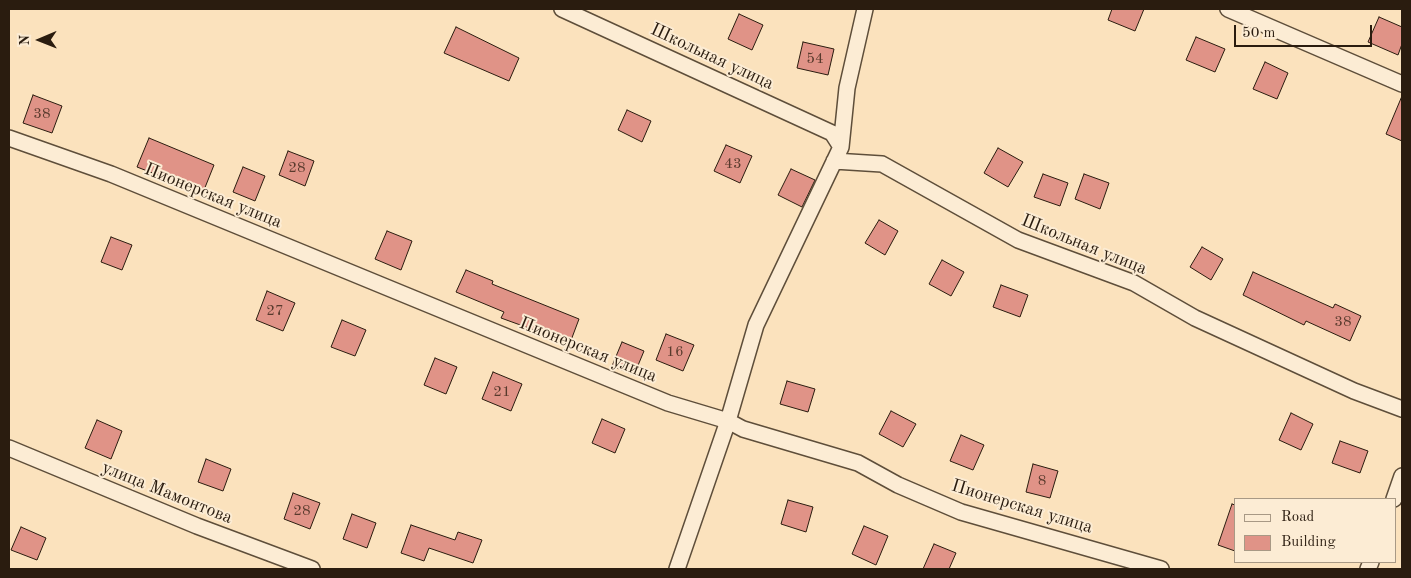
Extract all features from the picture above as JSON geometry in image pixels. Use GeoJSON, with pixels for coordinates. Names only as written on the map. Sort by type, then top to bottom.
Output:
{"type":"FeatureCollection","features":[{"type":"Feature","properties":{"kind":"street","name":"Школьная улица"},"geometry":{"type":"LineString","coordinates":[[562,9],[832,133],[838,154],[882,164],[1018,240],[1134,282],[1195,318],[1354,391],[1402,409]]}},
{"type":"Feature","properties":{"kind":"street"},"geometry":{"type":"LineString","coordinates":[[677,569],[728,421],[756,325],[838,154],[847,88],[865,9]]}},
{"type":"Feature","properties":{"kind":"street"},"geometry":{"type":"LineString","coordinates":[[1228,9],[1402,84]]}},
{"type":"Feature","properties":{"kind":"street","name":"Пионерская улица"},"geometry":{"type":"LineString","coordinates":[[9,138],[111,174],[668,403],[728,421],[743,429],[858,463],[898,485],[961,512],[1161,569]]}},
{"type":"Feature","properties":{"kind":"street","name":"улица Мамонтова"},"geometry":{"type":"LineString","coordinates":[[9,448],[198,526],[312,569]]}},
{"type":"Feature","properties":{"kind":"street"},"geometry":{"type":"LineString","coordinates":[[1394,498],[1402,476]]}},
{"type":"Feature","properties":{"kind":"building"},"geometry":{"type":"Polygon","coordinates":[[[1112,9],[1144,9],[1135,31],[1108,20],[1112,9]]]}},
{"type":"Feature","properties":{"kind":"building"},"geometry":{"type":"Polygon","coordinates":[[[739,14],[763,25],[752,50],[728,39],[739,14]]]}},
{"type":"Feature","properties":{"kind":"building"},"geometry":{"type":"Polygon","coordinates":[[[1379,17],[1402,27],[1402,44],[1398,55],[1368,42],[1379,17]]]}},
{"type":"Feature","properties":{"kind":"building"},"geometry":{"type":"Polygon","coordinates":[[[456,27],[519,58],[509,81],[444,53],[456,27]]]}},
{"type":"Feature","properties":{"kind":"building"},"geometry":{"type":"Polygon","coordinates":[[[1196,37],[1225,49],[1215,72],[1186,60],[1196,37]]]}},
{"type":"Feature","properties":{"kind":"building"},"geometry":{"type":"Polygon","coordinates":[[[803,42],[834,49],[828,75],[797,68],[803,42]]]}},
{"type":"Feature","properties":{"kind":"building"},"geometry":{"type":"Polygon","coordinates":[[[1265,62],[1288,73],[1277,99],[1253,89],[1265,62]]]}},
{"type":"Feature","properties":{"kind":"building"},"geometry":{"type":"Polygon","coordinates":[[[33,95],[62,106],[52,133],[23,123],[33,95]]]}},
{"type":"Feature","properties":{"kind":"building"},"geometry":{"type":"Polygon","coordinates":[[[1402,96],[1402,141],[1386,134],[1402,96]]]}},
{"type":"Feature","properties":{"kind":"building"},"geometry":{"type":"Polygon","coordinates":[[[627,110],[651,121],[642,142],[618,130],[627,110]]]}},
{"type":"Feature","properties":{"kind":"building"},"geometry":{"type":"Polygon","coordinates":[[[149,138],[214,165],[204,190],[164,174],[163,177],[137,167],[149,138]]]}},
{"type":"Feature","properties":{"kind":"building"},"geometry":{"type":"Polygon","coordinates":[[[726,145],[752,156],[740,183],[714,171],[726,145]]]}},
{"type":"Feature","properties":{"kind":"building"},"geometry":{"type":"Polygon","coordinates":[[[998,148],[1023,162],[1008,187],[984,173],[998,148]]]}},
{"type":"Feature","properties":{"kind":"building"},"geometry":{"type":"Polygon","coordinates":[[[288,151],[314,161],[305,186],[279,175],[288,151]]]}},
{"type":"Feature","properties":{"kind":"building"},"geometry":{"type":"Polygon","coordinates":[[[243,167],[265,176],[255,201],[233,192],[243,167]]]}},
{"type":"Feature","properties":{"kind":"building"},"geometry":{"type":"Polygon","coordinates":[[[791,169],[815,180],[802,207],[778,195],[791,169]]]}},
{"type":"Feature","properties":{"kind":"building"},"geometry":{"type":"Polygon","coordinates":[[[1043,174],[1068,183],[1060,206],[1034,197],[1043,174]]]}},
{"type":"Feature","properties":{"kind":"building"},"geometry":{"type":"Polygon","coordinates":[[[1084,174],[1109,183],[1100,209],[1075,199],[1084,174]]]}},
{"type":"Feature","properties":{"kind":"building"},"geometry":{"type":"Polygon","coordinates":[[[879,220],[898,231],[885,255],[865,243],[879,220]]]}},
{"type":"Feature","properties":{"kind":"building"},"geometry":{"type":"Polygon","coordinates":[[[387,231],[412,241],[401,270],[375,259],[387,231]]]}},
{"type":"Feature","properties":{"kind":"building"},"geometry":{"type":"Polygon","coordinates":[[[111,237],[132,245],[122,270],[101,262],[111,237]]]}},
{"type":"Feature","properties":{"kind":"building"},"geometry":{"type":"Polygon","coordinates":[[[1202,247],[1223,259],[1211,280],[1190,267],[1202,247]]]}},
{"type":"Feature","properties":{"kind":"building"},"geometry":{"type":"Polygon","coordinates":[[[942,260],[964,272],[951,296],[929,284],[942,260]]]}},
{"type":"Feature","properties":{"kind":"building"},"geometry":{"type":"Polygon","coordinates":[[[466,270],[493,281],[492,284],[579,319],[570,343],[501,318],[504,312],[456,292],[466,270]]]}},
{"type":"Feature","properties":{"kind":"building"},"geometry":{"type":"Polygon","coordinates":[[[1253,272],[1333,308],[1335,304],[1361,316],[1350,341],[1306,321],[1304,325],[1243,295],[1253,272]]]}},
{"type":"Feature","properties":{"kind":"building"},"geometry":{"type":"Polygon","coordinates":[[[1001,285],[1028,295],[1020,317],[993,307],[1001,285]]]}},
{"type":"Feature","properties":{"kind":"building"},"geometry":{"type":"Polygon","coordinates":[[[267,291],[295,303],[283,331],[256,320],[267,291]]]}},
{"type":"Feature","properties":{"kind":"building"},"geometry":{"type":"Polygon","coordinates":[[[342,320],[366,330],[355,356],[331,347],[342,320]]]}},
{"type":"Feature","properties":{"kind":"building"},"geometry":{"type":"Polygon","coordinates":[[[666,334],[694,345],[683,371],[656,360],[666,334]]]}},
{"type":"Feature","properties":{"kind":"building"},"geometry":{"type":"Polygon","coordinates":[[[622,342],[644,351],[634,375],[612,366],[622,342]]]}},
{"type":"Feature","properties":{"kind":"building"},"geometry":{"type":"Polygon","coordinates":[[[435,358],[457,367],[446,394],[424,385],[435,358]]]}},
{"type":"Feature","properties":{"kind":"building"},"geometry":{"type":"Polygon","coordinates":[[[493,372],[522,384],[511,411],[482,399],[493,372]]]}},
{"type":"Feature","properties":{"kind":"building"},"geometry":{"type":"Polygon","coordinates":[[[787,381],[815,389],[808,412],[780,404],[787,381]]]}},
{"type":"Feature","properties":{"kind":"building"},"geometry":{"type":"Polygon","coordinates":[[[891,411],[916,424],[903,447],[879,434],[891,411]]]}},
{"type":"Feature","properties":{"kind":"building"},"geometry":{"type":"Polygon","coordinates":[[[1291,413],[1313,424],[1301,450],[1279,440],[1291,413]]]}},
{"type":"Feature","properties":{"kind":"building"},"geometry":{"type":"Polygon","coordinates":[[[602,419],[625,429],[615,453],[592,443],[602,419]]]}},
{"type":"Feature","properties":{"kind":"building"},"geometry":{"type":"Polygon","coordinates":[[[97,420],[122,431],[111,459],[85,448],[97,420]]]}},
{"type":"Feature","properties":{"kind":"building"},"geometry":{"type":"Polygon","coordinates":[[[961,435],[984,445],[973,470],[950,461],[961,435]]]}},
{"type":"Feature","properties":{"kind":"building"},"geometry":{"type":"Polygon","coordinates":[[[1340,441],[1368,451],[1360,473],[1332,463],[1340,441]]]}},
{"type":"Feature","properties":{"kind":"building"},"geometry":{"type":"Polygon","coordinates":[[[206,459],[231,469],[223,491],[198,482],[206,459]]]}},
{"type":"Feature","properties":{"kind":"building"},"geometry":{"type":"Polygon","coordinates":[[[1033,464],[1058,471],[1050,498],[1026,492],[1033,464]]]}},
{"type":"Feature","properties":{"kind":"building"},"geometry":{"type":"Polygon","coordinates":[[[293,493],[320,503],[310,529],[284,519],[293,493]]]}},
{"type":"Feature","properties":{"kind":"building"},"geometry":{"type":"Polygon","coordinates":[[[788,500],[813,507],[806,532],[781,524],[788,500]]]}},
{"type":"Feature","properties":{"kind":"building"},"geometry":{"type":"Polygon","coordinates":[[[1232,504],[1234,505],[1234,551],[1218,545],[1232,504]]]}},
{"type":"Feature","properties":{"kind":"building"},"geometry":{"type":"Polygon","coordinates":[[[352,514],[376,523],[367,548],[343,539],[352,514]]]}},
{"type":"Feature","properties":{"kind":"building"},"geometry":{"type":"Polygon","coordinates":[[[411,525],[455,540],[458,532],[482,540],[473,563],[429,548],[424,561],[401,553],[411,525]]]}},
{"type":"Feature","properties":{"kind":"building"},"geometry":{"type":"Polygon","coordinates":[[[864,526],[888,536],[876,565],[852,554],[864,526]]]}},
{"type":"Feature","properties":{"kind":"building"},"geometry":{"type":"Polygon","coordinates":[[[21,527],[46,538],[37,560],[11,550],[21,527]]]}},
{"type":"Feature","properties":{"kind":"building"},"geometry":{"type":"Polygon","coordinates":[[[934,544],[956,553],[949,569],[923,569],[934,544]]]}}]}
